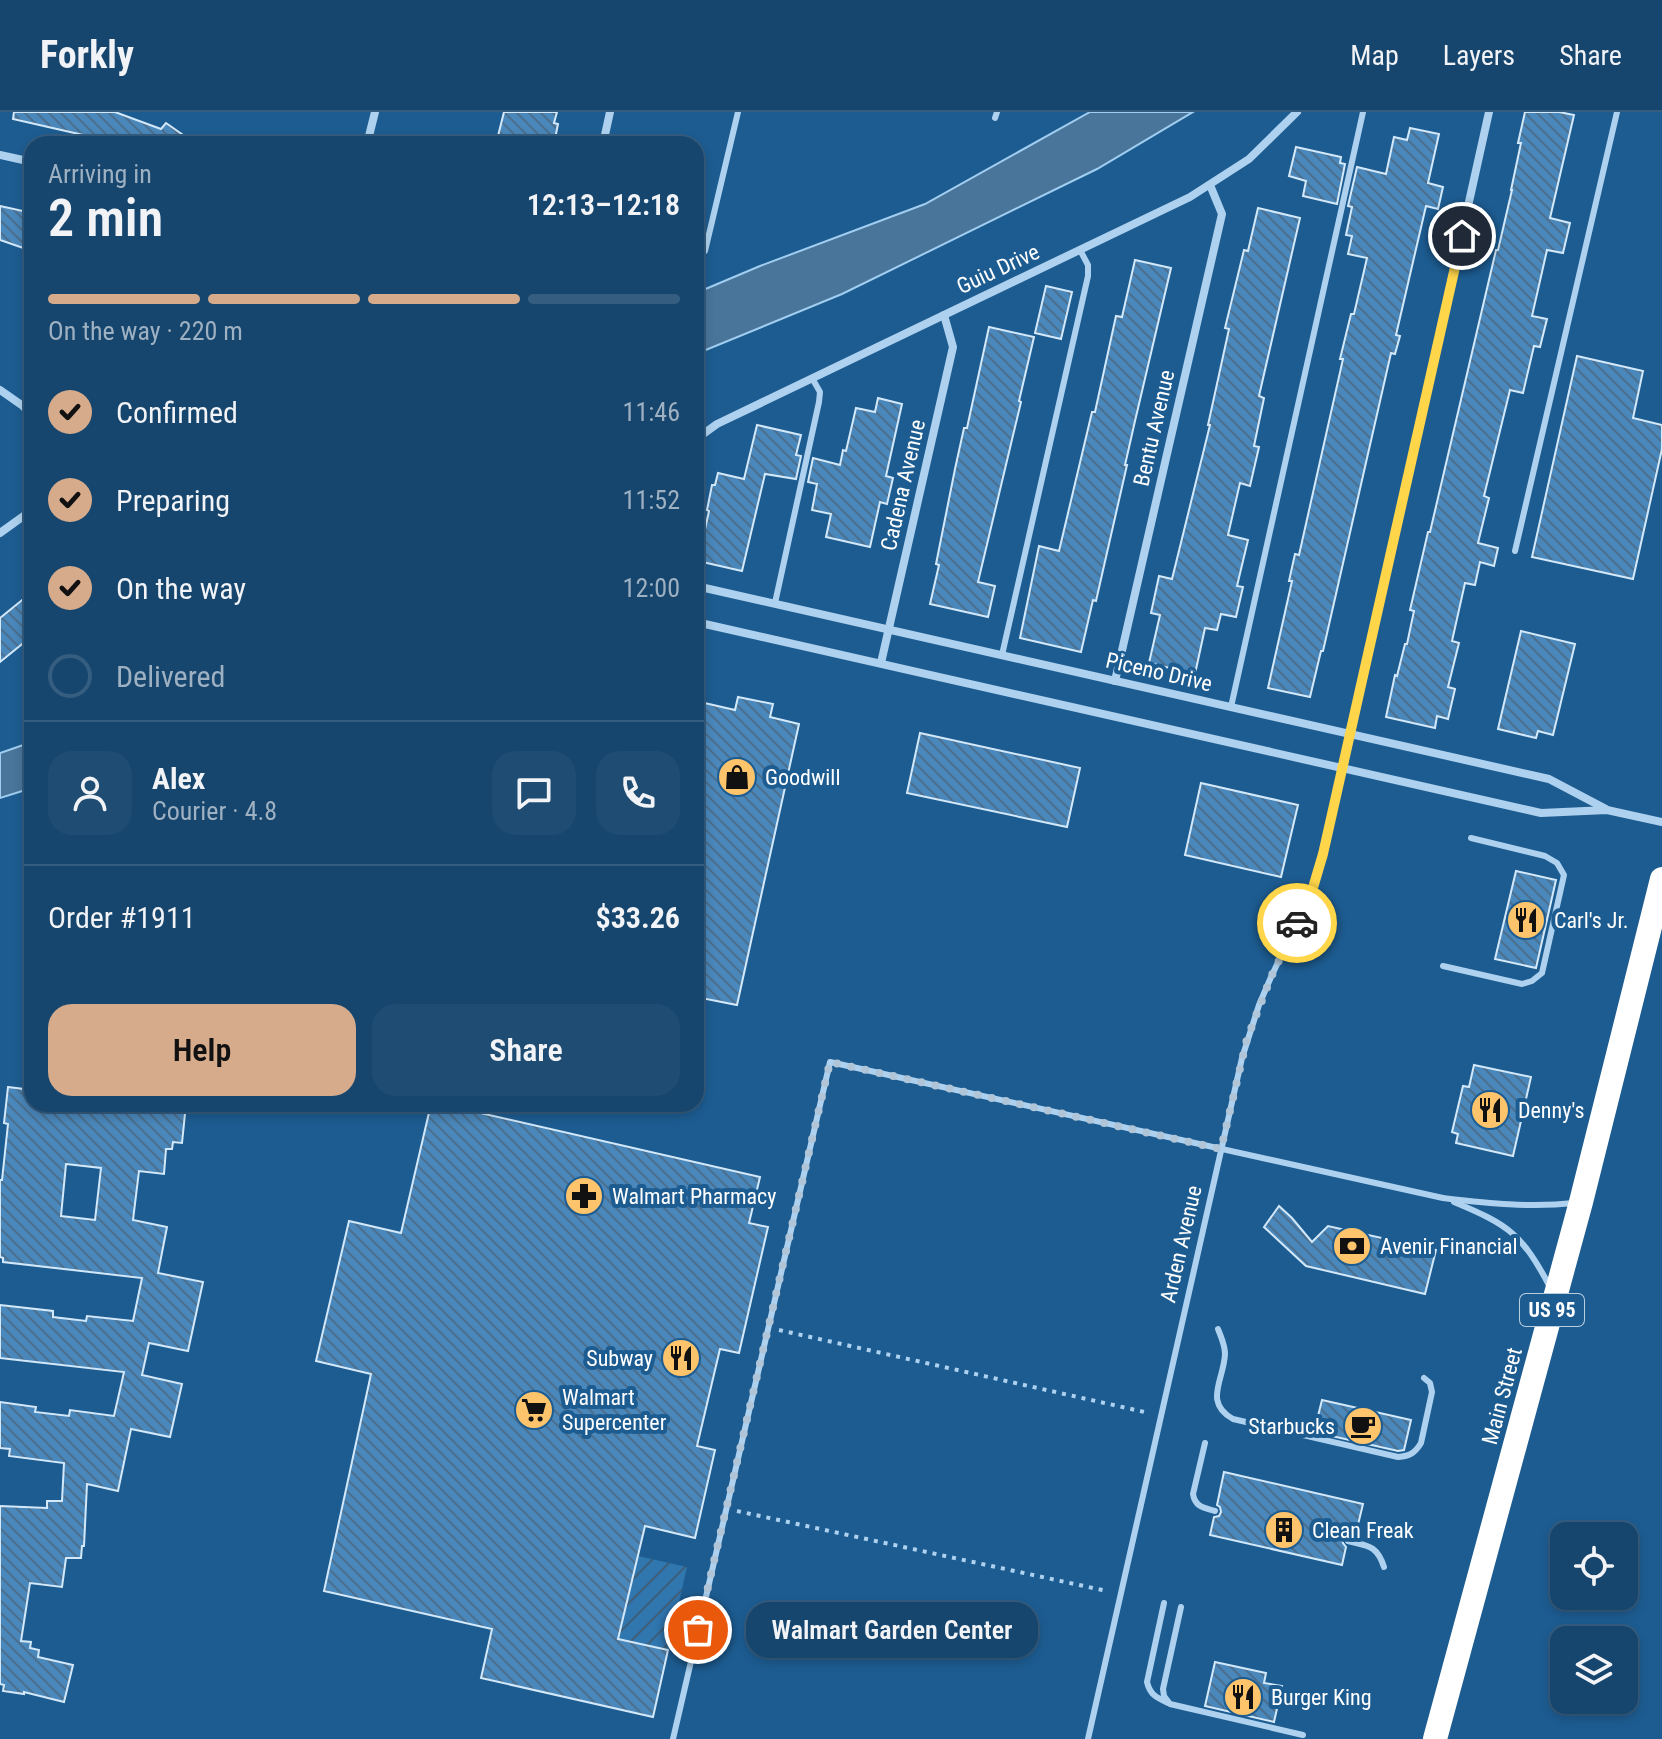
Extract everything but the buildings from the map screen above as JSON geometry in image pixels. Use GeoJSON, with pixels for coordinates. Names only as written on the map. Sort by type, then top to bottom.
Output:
{"type":"FeatureCollection","features":[{"type":"Feature","properties":{"kind":"highway","name":"Main Street"},"geometry":{"type":"LineString","coordinates":[[1435,1739],[1556,1298],[1662,879]]}},
{"type":"Feature","properties":{"kind":"street"},"geometry":{"type":"LineString","coordinates":[[369,136],[375,112]]}},
{"type":"Feature","properties":{"kind":"street"},"geometry":{"type":"LineString","coordinates":[[605,136],[610,112]]}},
{"type":"Feature","properties":{"kind":"street","name":"Guiu Drive"},"geometry":{"type":"LineString","coordinates":[[704,434],[717,424],[1190,197],[1249,159],[1297,112]]}},
{"type":"Feature","properties":{"kind":"street","name":"Arden Avenue"},"geometry":{"type":"LineString","coordinates":[[1343,768],[1489,112]]}},
{"type":"Feature","properties":{"kind":"street"},"geometry":{"type":"LineString","coordinates":[[0,155],[24,160]]}},
{"type":"Feature","properties":{"kind":"street","name":"Bentu Avenue"},"geometry":{"type":"LineString","coordinates":[[1115,681],[1222,214],[1210,185]]}},
{"type":"Feature","properties":{"kind":"street","name":"Cadena Avenue"},"geometry":{"type":"LineString","coordinates":[[881,663],[953,347],[944,315]]}},
{"type":"Feature","properties":{"kind":"street"},"geometry":{"type":"LineString","coordinates":[[0,390],[24,407]]}},
{"type":"Feature","properties":{"kind":"street"},"geometry":{"type":"LineString","coordinates":[[0,533],[24,516]]}},
{"type":"Feature","properties":{"kind":"street","name":"Piceno Drive"},"geometry":{"type":"LineString","coordinates":[[704,588],[1549,779],[1607,810]]}},
{"type":"Feature","properties":{"kind":"street","name":"Piceno Drive"},"geometry":{"type":"LineString","coordinates":[[704,624],[1541,813],[1607,810],[1662,822]]}},
{"type":"Feature","properties":{"kind":"lane"},"geometry":{"type":"LineString","coordinates":[[705,251],[738,112]]}},
{"type":"Feature","properties":{"kind":"lane"},"geometry":{"type":"LineString","coordinates":[[1231,707],[1363,112]]}},
{"type":"Feature","properties":{"kind":"lane"},"geometry":{"type":"LineString","coordinates":[[1515,551],[1617,112]]}},
{"type":"Feature","properties":{"kind":"lane"},"geometry":{"type":"LineString","coordinates":[[1002,655],[1088,276],[1088,265],[1080,250]]}},
{"type":"Feature","properties":{"kind":"lane"},"geometry":{"type":"LineString","coordinates":[[775,603],[819,402],[820,392],[812,378]]}},
{"type":"Feature","properties":{"kind":"lane","name":"Arden Avenue"},"geometry":{"type":"LineString","coordinates":[[1088,1739],[1247,1039],[1271,977],[1312,891],[1343,768]]}},
{"type":"Feature","properties":{"kind":"lane"},"geometry":{"type":"LineString","coordinates":[[1443,966],[1522,984],[1532,981],[1542,973],[1564,875],[1557,863],[1545,856],[1471,838]]}},
{"type":"Feature","properties":{"kind":"lane"},"geometry":{"type":"LineString","coordinates":[[673,1739],[830,1062],[1443,1198],[1544,1206],[1581,1202]]}},
{"type":"Feature","properties":{"kind":"lane"},"geometry":{"type":"LineString","coordinates":[[1443,1198],[1492,1218],[1514,1233],[1535,1258],[1556,1298]]}},
{"type":"Feature","properties":{"kind":"lane"},"geometry":{"type":"LineString","coordinates":[[1218,1329],[1225,1354],[1217,1406],[1223,1414],[1233,1419],[1398,1457],[1409,1456],[1421,1443],[1432,1392],[1430,1383],[1424,1378]]}},
{"type":"Feature","properties":{"kind":"lane"},"geometry":{"type":"LineString","coordinates":[[1205,1443],[1193,1494],[1198,1505],[1215,1511]]}},
{"type":"Feature","properties":{"kind":"lane"},"geometry":{"type":"LineString","coordinates":[[1348,1541],[1376,1550],[1384,1567]]}},
{"type":"Feature","properties":{"kind":"lane"},"geometry":{"type":"LineString","coordinates":[[1164,1603],[1147,1682],[1156,1698],[1170,1704],[1303,1735]]}},
{"type":"Feature","properties":{"kind":"lane"},"geometry":{"type":"LineString","coordinates":[[1170,1704],[1163,1689],[1181,1607]]}},
{"type":"Feature","properties":{"kind":"path"},"geometry":{"type":"LineString","coordinates":[[769,1327],[1161,1415]]}},
{"type":"Feature","properties":{"kind":"path"},"geometry":{"type":"LineString","coordinates":[[726,1508],[1120,1594]]}},
{"type":"Feature","properties":{"kind":"shaded area"},"geometry":{"type":"Polygon","coordinates":[[[1090,112],[1193,112],[1097,169],[842,294],[704,351],[704,290],[925,204],[1090,112]]]}},
{"type":"Feature","properties":{"kind":"shaded area"},"geometry":{"type":"Polygon","coordinates":[[[24,745],[24,790],[0,798],[0,753],[24,745]]]}},
{"type":"Feature","properties":{"kind":"shaded area"},"geometry":{"type":"Polygon","coordinates":[[[638,1556],[687,1567],[668,1650],[618,1639],[638,1556]]]}},
{"type":"Feature","properties":{"kind":"way so far"},"geometry":{"type":"LineString","coordinates":[[698,1630],[830,1062],[1221,1149],[1247,1039],[1271,977],[1297,923]]}},
{"type":"Feature","properties":{"kind":"place","name":"Goodwill"},"geometry":{"type":"Point","coordinates":[737,777]}},
{"type":"Feature","properties":{"kind":"place","name":"Carl's Jr."},"geometry":{"type":"Point","coordinates":[1526,920]}},
{"type":"Feature","properties":{"kind":"place","name":"Denny's"},"geometry":{"type":"Point","coordinates":[1490,1110]}},
{"type":"Feature","properties":{"kind":"place","name":"Walmart Pharmacy"},"geometry":{"type":"Point","coordinates":[584,1196]}},
{"type":"Feature","properties":{"kind":"place","name":"Avenir Financial"},"geometry":{"type":"Point","coordinates":[1352,1246]}},
{"type":"Feature","properties":{"kind":"place","name":"Subway"},"geometry":{"type":"Point","coordinates":[681,1358]}},
{"type":"Feature","properties":{"kind":"place","name":"Walmart Supercenter"},"geometry":{"type":"Point","coordinates":[534,1410]}},
{"type":"Feature","properties":{"kind":"place","name":"Starbucks"},"geometry":{"type":"Point","coordinates":[1363,1426]}},
{"type":"Feature","properties":{"kind":"place","name":"Clean Freak"},"geometry":{"type":"Point","coordinates":[1284,1530]}},
{"type":"Feature","properties":{"kind":"place","name":"Walmart Garden Center"},"geometry":{"type":"Point","coordinates":[698,1630]}},
{"type":"Feature","properties":{"kind":"place","name":"Burger King"},"geometry":{"type":"Point","coordinates":[1243,1697]}},
{"type":"Feature","properties":{"kind":"route"},"geometry":{"type":"LineString","coordinates":[[1297,923],[1312,891],[1323,854],[1462,236]]}}]}
